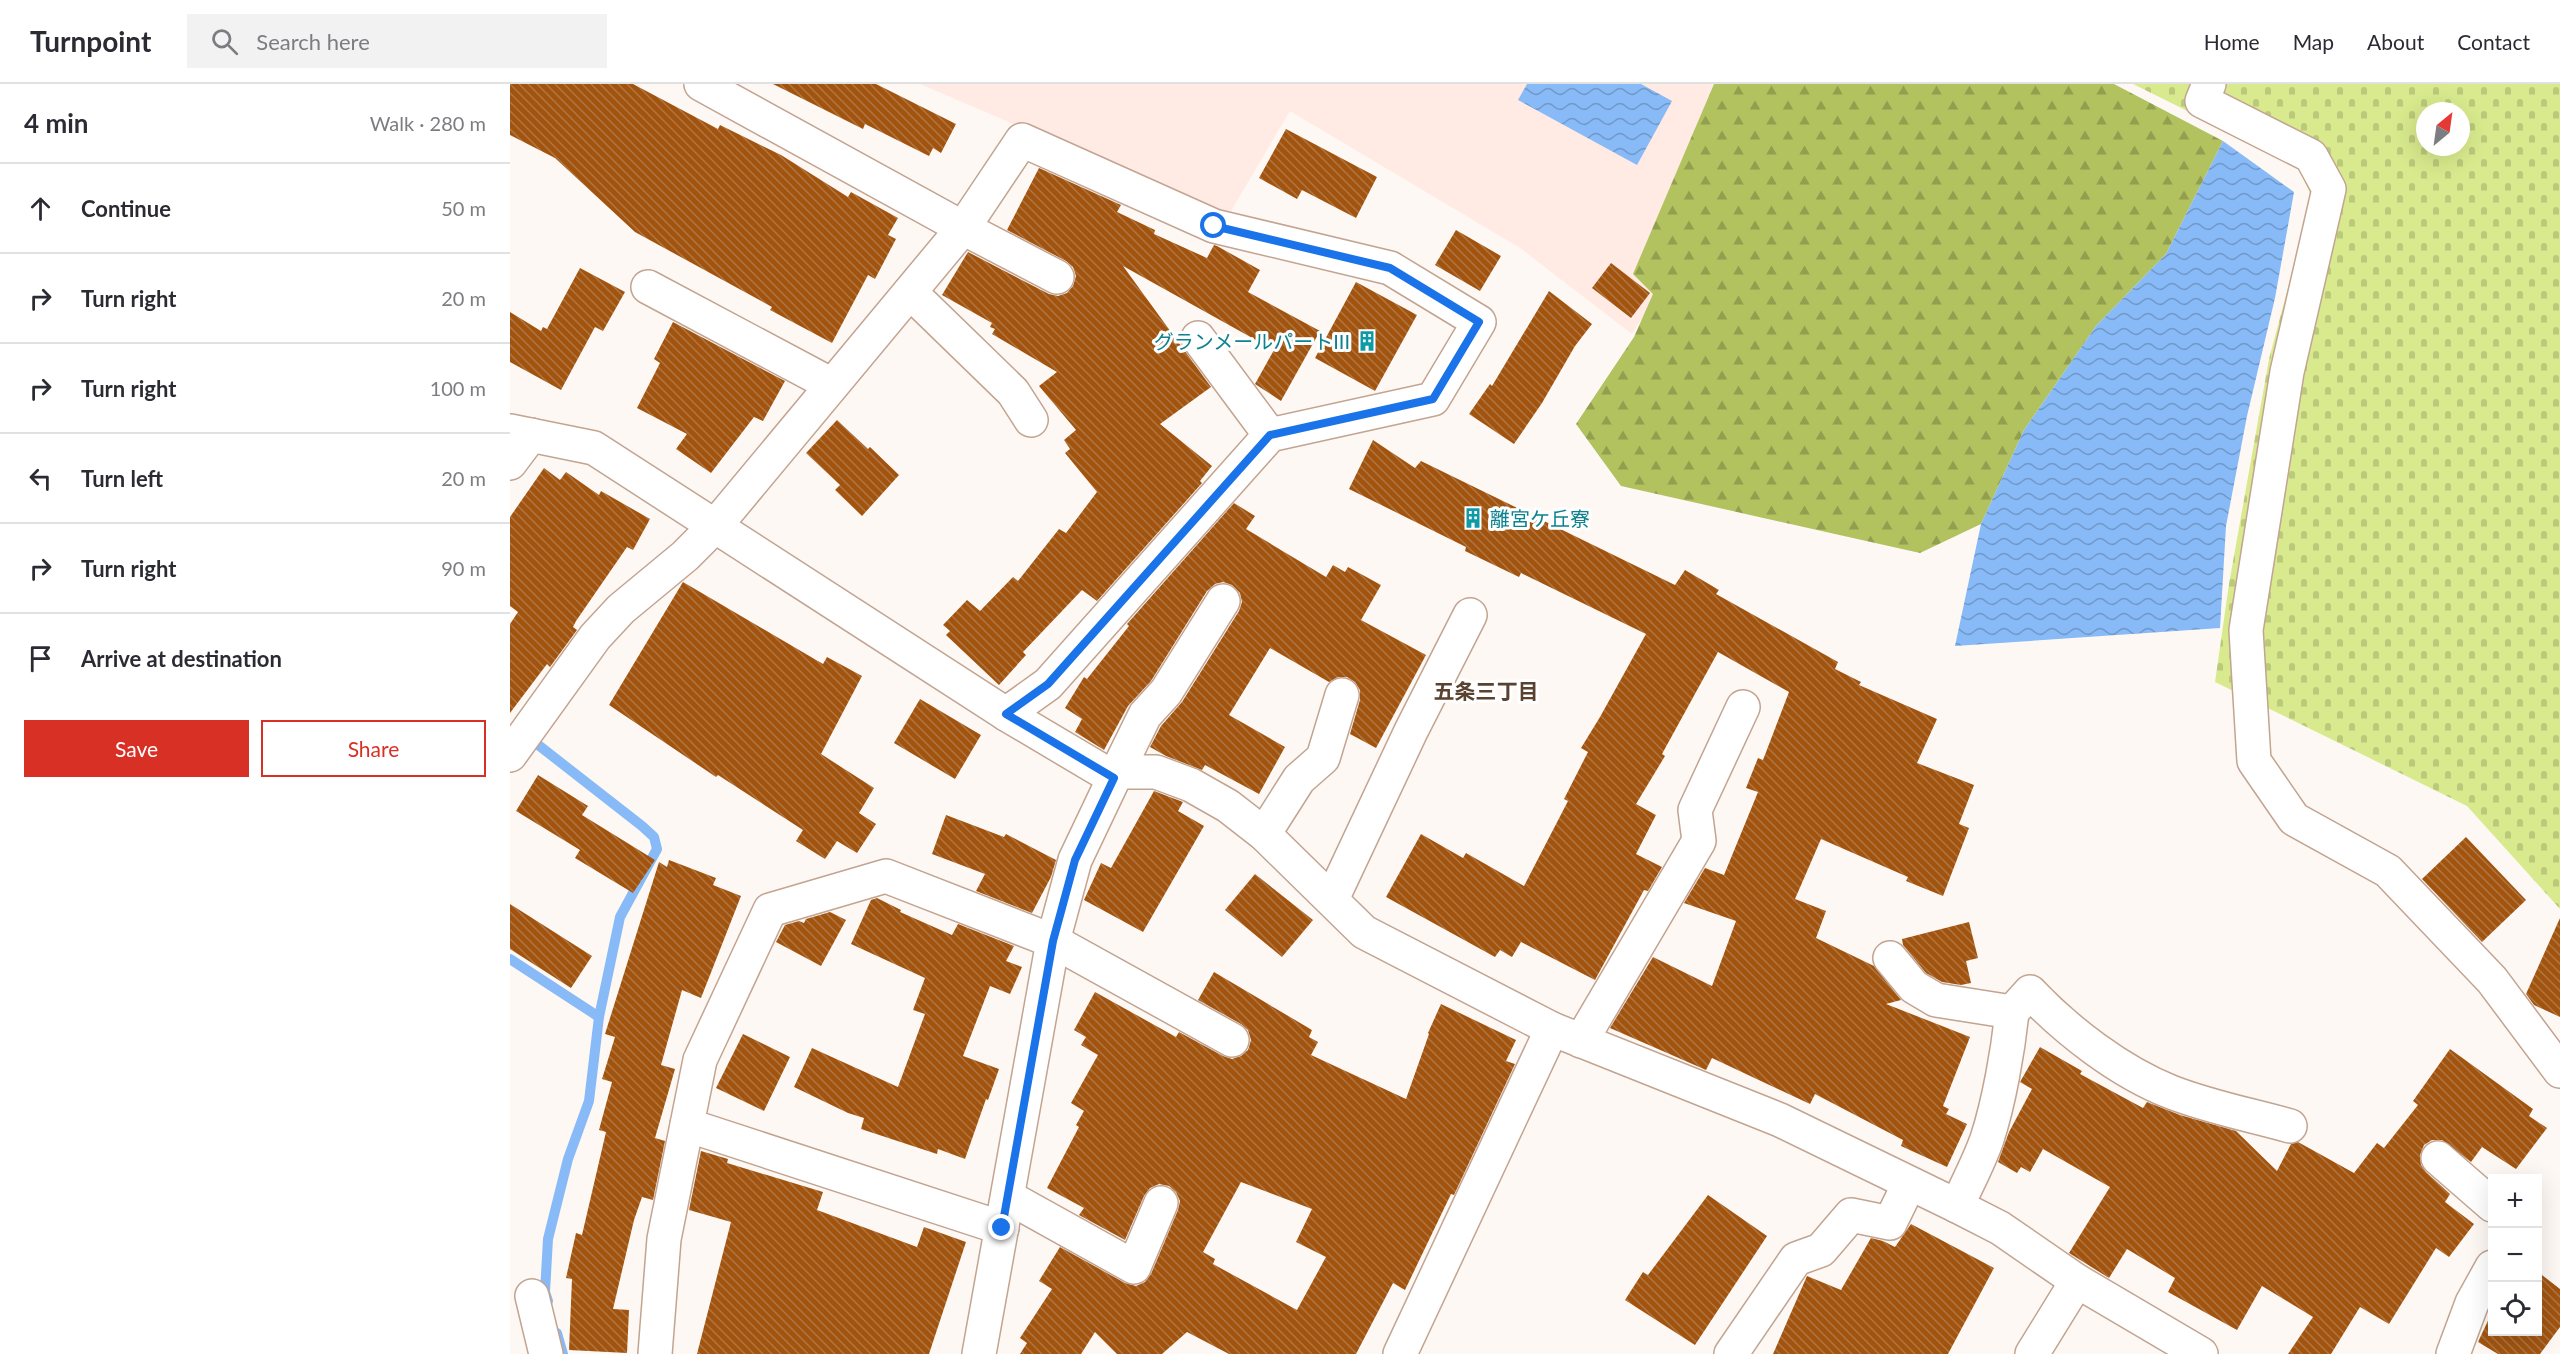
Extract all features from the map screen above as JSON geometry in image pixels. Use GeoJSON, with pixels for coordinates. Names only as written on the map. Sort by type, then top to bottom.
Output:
{"type":"FeatureCollection","features":[{"type":"Feature","properties":{"kind":"street"},"geometry":{"type":"LineString","coordinates":[[701,84],[963,228],[1058,277]]}},
{"type":"Feature","properties":{"kind":"street"},"geometry":{"type":"LineString","coordinates":[[2209,84],[2202,101],[2311,156],[2329,189],[2287,372],[2246,630],[2254,760],[2294,819],[2388,871],[2492,980],[2560,1071]]}},
{"type":"Feature","properties":{"kind":"street"},"geometry":{"type":"LineString","coordinates":[[510,755],[595,637],[621,609],[685,556],[716,525],[832,386],[963,228],[1022,140],[1214,226],[1390,268],[1479,322],[1433,399],[1270,435],[1048,684],[1006,714]]}},
{"type":"Feature","properties":{"kind":"street"},"geometry":{"type":"LineString","coordinates":[[648,287],[832,386]]}},
{"type":"Feature","properties":{"kind":"street"},"geometry":{"type":"LineString","coordinates":[[910,292],[1013,392],[1031,420]]}},
{"type":"Feature","properties":{"kind":"street"},"geometry":{"type":"LineString","coordinates":[[1198,338],[1270,435]]}},
{"type":"Feature","properties":{"kind":"street"},"geometry":{"type":"LineString","coordinates":[[510,463],[520,433],[594,448],[1006,714],[1115,775],[1156,772],[1191,785],[1228,806],[1264,834],[1364,932],[1566,1035],[1780,1120],[1957,1206],[2000,1228],[2077,1281],[2201,1354]]}},
{"type":"Feature","properties":{"kind":"street"},"geometry":{"type":"LineString","coordinates":[[979,1354],[1053,941],[1075,860],[1145,715],[1166,693],[1223,601]]}},
{"type":"Feature","properties":{"kind":"street"},"geometry":{"type":"LineString","coordinates":[[1332,899],[1411,730],[1470,615]]}},
{"type":"Feature","properties":{"kind":"street"},"geometry":{"type":"LineString","coordinates":[[1264,834],[1299,779],[1323,758],[1342,695]]}},
{"type":"Feature","properties":{"kind":"street"},"geometry":{"type":"LineString","coordinates":[[1400,1354],[1566,1035],[1699,841],[1695,810],[1743,707]]}},
{"type":"Feature","properties":{"kind":"street"},"geometry":{"type":"LineString","coordinates":[[655,1354],[664,1239],[700,1060],[770,910],[886,876],[1053,941],[1232,1041]]}},
{"type":"Feature","properties":{"kind":"street"},"geometry":{"type":"LineString","coordinates":[[1890,958],[1914,987],[1936,1000],[2012,1012]]}},
{"type":"Feature","properties":{"kind":"street"},"geometry":{"type":"LineString","coordinates":[[1957,1206],[1986,1142],[1992,1121],[2009,1040],[2012,1012],[2030,992],[2047,1010],[2093,1047],[2150,1083],[2172,1093],[2290,1126]]}},
{"type":"Feature","properties":{"kind":"street"},"geometry":{"type":"LineString","coordinates":[[687,1125],[1005,1213],[1134,1267],[1161,1203]]}},
{"type":"Feature","properties":{"kind":"street"},"geometry":{"type":"LineString","coordinates":[[2438,1158],[2488,1201]]}},
{"type":"Feature","properties":{"kind":"street"},"geometry":{"type":"LineString","coordinates":[[1731,1354],[1796,1259],[1821,1250],[1851,1215],[1890,1223],[1909,1184]]}},
{"type":"Feature","properties":{"kind":"street"},"geometry":{"type":"LineString","coordinates":[[2453,1354],[2472,1303],[2488,1276]]}},
{"type":"Feature","properties":{"kind":"street"},"geometry":{"type":"LineString","coordinates":[[2032,1354],[2077,1281]]}},
{"type":"Feature","properties":{"kind":"street"},"geometry":{"type":"LineString","coordinates":[[532,1296],[546,1354]]}},
{"type":"Feature","properties":{"kind":"shaded area"},"geometry":{"type":"Polygon","coordinates":[[[920,84],[1722,84],[1658,293],[1632,334],[1520,248],[1290,111],[1228,216],[920,84]]]}},
{"type":"Feature","properties":{"kind":"green space"},"geometry":{"type":"Polygon","coordinates":[[[1714,84],[2114,84],[2223,141],[2166,254],[2096,326],[2024,430],[1981,524],[1920,553],[1621,486],[1576,424],[1634,337],[1653,294],[1633,274],[1714,84]]]}},
{"type":"Feature","properties":{"kind":"green space"},"geometry":{"type":"Polygon","coordinates":[[[2133,84],[2560,84],[2560,909],[2467,806],[2215,682],[2229,584],[2269,359],[2312,198],[2298,166],[2133,84]]]}},
{"type":"Feature","properties":{"kind":"water"},"geometry":{"type":"Polygon","coordinates":[[[1527,84],[1641,84],[1672,101],[1637,165],[1518,100],[1527,84]]]}},
{"type":"Feature","properties":{"kind":"water"},"geometry":{"type":"Polygon","coordinates":[[[2223,141],[2294,192],[2275,298],[2247,416],[2226,526],[2220,628],[1955,646],[1981,524],[2024,430],[2096,326],[2166,254],[2223,141]]]}},
{"type":"Feature","properties":{"kind":"building"},"geometry":{"type":"Polygon","coordinates":[[[510,84],[633,84],[718,129],[720,125],[781,155],[848,197],[851,192],[898,218],[888,235],[896,239],[875,279],[868,275],[832,343],[770,310],[772,307],[635,232],[555,158],[510,135],[510,84]]]}},
{"type":"Feature","properties":{"kind":"building"},"geometry":{"type":"Polygon","coordinates":[[[773,84],[876,84],[956,124],[941,153],[933,148],[929,156],[865,124],[863,129],[773,84]]]}},
{"type":"Feature","properties":{"kind":"building"},"geometry":{"type":"Polygon","coordinates":[[[1286,129],[1377,177],[1356,218],[1302,190],[1297,199],[1259,178],[1286,129]]]}},
{"type":"Feature","properties":{"kind":"building"},"geometry":{"type":"Polygon","coordinates":[[[1039,168],[1121,205],[1117,212],[1155,230],[1154,234],[1207,258],[1214,245],[1217,246],[1260,270],[1248,292],[1320,331],[1281,401],[1255,384],[1274,350],[1123,266],[1211,387],[1160,424],[1212,466],[1200,481],[1202,483],[1097,601],[1082,590],[1023,652],[1026,655],[999,685],[946,635],[950,631],[943,625],[967,600],[980,611],[1013,577],[1018,581],[1059,529],[1066,533],[1097,492],[1065,453],[1070,449],[1064,440],[1076,430],[1039,386],[1057,372],[992,334],[995,329],[990,327],[992,323],[942,295],[968,252],[1049,294],[1058,296],[1067,293],[1073,286],[1076,276],[1073,267],[1066,261],[1007,230],[1039,168]]]}},
{"type":"Feature","properties":{"kind":"building"},"geometry":{"type":"Polygon","coordinates":[[[1456,230],[1501,256],[1480,291],[1435,265],[1456,230]]]}},
{"type":"Feature","properties":{"kind":"building"},"geometry":{"type":"Polygon","coordinates":[[[1611,263],[1650,293],[1631,318],[1592,288],[1611,263]]]}},
{"type":"Feature","properties":{"kind":"building"},"geometry":{"type":"Polygon","coordinates":[[[580,268],[625,292],[603,331],[595,327],[561,390],[510,362],[510,312],[541,331],[543,327],[547,329],[580,268]]]}},
{"type":"Feature","properties":{"kind":"building","name":"グランメールパートIII"},"geometry":{"type":"Polygon","coordinates":[[[1356,282],[1417,315],[1375,391],[1315,358],[1356,282]]]}},
{"type":"Feature","properties":{"kind":"building"},"geometry":{"type":"Polygon","coordinates":[[[1549,291],[1592,324],[1575,346],[1542,403],[1514,444],[1469,414],[1490,384],[1492,386],[1549,291]]]}},
{"type":"Feature","properties":{"kind":"building"},"geometry":{"type":"Polygon","coordinates":[[[673,322],[785,381],[763,421],[754,417],[711,473],[676,449],[687,434],[637,408],[660,363],[654,359],[673,322]]]}},
{"type":"Feature","properties":{"kind":"building"},"geometry":{"type":"Polygon","coordinates":[[[837,420],[899,475],[862,516],[835,490],[840,485],[806,453],[837,420]]]}},
{"type":"Feature","properties":{"kind":"building"},"geometry":{"type":"Polygon","coordinates":[[[1373,440],[1415,468],[1421,461],[1675,585],[1685,570],[1719,590],[1716,594],[1838,662],[1835,669],[1861,682],[1859,685],[1937,719],[1917,763],[1974,785],[1959,824],[1969,828],[1943,896],[1906,881],[1908,877],[1821,839],[1795,899],[1826,911],[1816,938],[1874,966],[1901,1000],[1886,1004],[1970,1037],[1943,1106],[1949,1109],[1946,1114],[1967,1124],[1947,1167],[1901,1146],[1903,1140],[1815,1094],[1810,1104],[1712,1058],[1706,1070],[1610,1028],[1653,957],[1712,986],[1736,921],[1684,903],[1705,868],[1724,875],[1758,792],[1746,788],[1758,758],[1763,760],[1789,692],[1718,652],[1662,754],[1665,756],[1636,804],[1656,815],[1636,854],[1662,867],[1648,891],[1644,890],[1595,980],[1521,942],[1512,957],[1500,950],[1495,957],[1386,897],[1421,834],[1463,858],[1466,853],[1524,886],[1568,801],[1564,799],[1588,752],[1581,748],[1646,634],[1521,573],[1519,577],[1465,551],[1466,547],[1349,489],[1373,440]]]}},
{"type":"Feature","properties":{"kind":"building"},"geometry":{"type":"Polygon","coordinates":[[[544,468],[560,480],[566,472],[599,495],[601,491],[650,519],[633,550],[627,547],[576,621],[573,627],[577,630],[550,667],[547,664],[510,713],[510,624],[518,612],[510,606],[510,517],[544,468]]]}},
{"type":"Feature","properties":{"kind":"building"},"geometry":{"type":"Polygon","coordinates":[[[1234,503],[1255,516],[1246,529],[1326,577],[1333,565],[1345,572],[1348,567],[1381,585],[1361,620],[1426,655],[1376,748],[1350,734],[1360,700],[1360,690],[1355,682],[1347,677],[1338,677],[1329,682],[1270,648],[1229,715],[1285,747],[1259,794],[1205,765],[1202,770],[1150,747],[1161,726],[1182,702],[1239,611],[1242,602],[1240,593],[1232,585],[1223,582],[1215,584],[1207,591],[1151,681],[1128,706],[1104,750],[1075,732],[1082,719],[1065,708],[1084,677],[1087,679],[1129,626],[1127,624],[1234,503]]]}},
{"type":"Feature","properties":{"kind":"building"},"geometry":{"type":"Polygon","coordinates":[[[683,582],[823,664],[827,657],[862,676],[821,754],[874,788],[859,813],[876,824],[857,853],[837,841],[825,859],[796,841],[803,830],[718,775],[716,777],[609,705],[683,582]]]}},
{"type":"Feature","properties":{"kind":"building"},"geometry":{"type":"Polygon","coordinates":[[[920,699],[981,735],[955,779],[894,743],[920,699]]]}},
{"type":"Feature","properties":{"kind":"building"},"geometry":{"type":"Polygon","coordinates":[[[538,775],[588,806],[582,815],[655,860],[633,893],[575,858],[580,850],[516,811],[538,775]]]}},
{"type":"Feature","properties":{"kind":"building"},"geometry":{"type":"Polygon","coordinates":[[[1154,791],[1183,802],[1178,811],[1204,826],[1143,932],[1084,900],[1101,863],[1111,868],[1154,791]]]}},
{"type":"Feature","properties":{"kind":"building"},"geometry":{"type":"Polygon","coordinates":[[[946,815],[1004,837],[1006,834],[1056,860],[1051,877],[1032,913],[976,891],[985,874],[932,854],[946,815]]]}},
{"type":"Feature","properties":{"kind":"building"},"geometry":{"type":"Polygon","coordinates":[[[2466,837],[2526,900],[2482,942],[2422,879],[2466,837]]]}},
{"type":"Feature","properties":{"kind":"building"},"geometry":{"type":"Polygon","coordinates":[[[669,860],[716,878],[713,885],[741,896],[701,998],[682,990],[661,1065],[675,1069],[655,1138],[665,1141],[653,1200],[642,1197],[634,1220],[613,1309],[629,1310],[627,1353],[569,1350],[572,1279],[566,1278],[576,1233],[582,1235],[606,1132],[599,1130],[612,1082],[602,1079],[615,1037],[605,1034],[659,862],[667,867],[669,860]]]}},
{"type":"Feature","properties":{"kind":"building"},"geometry":{"type":"Polygon","coordinates":[[[1255,874],[1313,920],[1282,957],[1225,910],[1255,874]]]}},
{"type":"Feature","properties":{"kind":"building"},"geometry":{"type":"Polygon","coordinates":[[[877,898],[901,910],[900,912],[952,935],[958,924],[1014,946],[1006,961],[1022,967],[1010,994],[990,986],[963,1056],[999,1069],[965,1159],[938,1149],[937,1154],[861,1129],[864,1118],[848,1113],[794,1087],[812,1048],[898,1087],[925,1014],[913,1010],[925,978],[851,944],[871,900],[877,898]]]}},
{"type":"Feature","properties":{"kind":"building"},"geometry":{"type":"Polygon","coordinates":[[[510,904],[592,956],[571,988],[510,949],[510,904]]]}},
{"type":"Feature","properties":{"kind":"building"},"geometry":{"type":"Polygon","coordinates":[[[830,912],[846,920],[821,966],[776,942],[785,925],[799,921],[804,923],[806,919],[830,912]]]}},
{"type":"Feature","properties":{"kind":"building"},"geometry":{"type":"Polygon","coordinates":[[[2560,918],[2560,1017],[2534,1005],[2526,994],[2560,918]]]}},
{"type":"Feature","properties":{"kind":"building"},"geometry":{"type":"Polygon","coordinates":[[[1969,922],[1978,958],[1966,961],[1971,983],[1961,985],[1942,982],[1926,973],[1903,945],[1902,939],[1969,922]]]}},
{"type":"Feature","properties":{"kind":"building"},"geometry":{"type":"Polygon","coordinates":[[[1214,972],[1312,1030],[1309,1037],[1318,1042],[1311,1055],[1406,1099],[1428,1033],[1441,1004],[1516,1040],[1506,1061],[1515,1064],[1454,1195],[1451,1194],[1405,1290],[1393,1283],[1356,1354],[1229,1354],[1187,1332],[1162,1354],[1117,1354],[1095,1332],[1081,1354],[1020,1354],[1027,1343],[1020,1338],[1052,1289],[1039,1281],[1060,1247],[1125,1283],[1136,1286],[1145,1282],[1151,1274],[1180,1201],[1176,1192],[1169,1186],[1159,1184],[1150,1188],[1144,1196],[1125,1240],[1079,1215],[1084,1208],[1047,1188],[1079,1127],[1076,1125],[1084,1111],[1071,1103],[1098,1055],[1081,1045],[1086,1037],[1074,1030],[1095,992],[1176,1037],[1179,1032],[1223,1056],[1232,1059],[1248,1050],[1251,1040],[1248,1030],[1198,1000],[1214,972]],[[1241,1182],[1203,1252],[1215,1259],[1213,1264],[1297,1310],[1326,1257],[1296,1242],[1312,1209],[1241,1182]]]}},
{"type":"Feature","properties":{"kind":"building"},"geometry":{"type":"Polygon","coordinates":[[[743,1034],[790,1057],[764,1111],[716,1088],[743,1034]]]}},
{"type":"Feature","properties":{"kind":"building"},"geometry":{"type":"Polygon","coordinates":[[[2040,1047],[2082,1071],[2080,1074],[2143,1108],[2147,1102],[2180,1115],[2236,1131],[2277,1171],[2291,1144],[2298,1142],[2354,1173],[2377,1143],[2384,1148],[2418,1105],[2413,1101],[2450,1049],[2533,1109],[2529,1116],[2547,1128],[2516,1169],[2482,1147],[2471,1162],[2442,1140],[2432,1140],[2424,1145],[2420,1155],[2421,1165],[2450,1194],[2445,1202],[2474,1224],[2449,1257],[2436,1248],[2389,1324],[2360,1307],[2331,1354],[2288,1354],[2313,1317],[2262,1286],[2237,1330],[2168,1292],[2175,1278],[2127,1249],[2109,1278],[2069,1253],[2110,1187],[2043,1149],[2030,1172],[2021,1167],[2017,1173],[1998,1162],[2009,1132],[2032,1089],[2020,1082],[2040,1047]]]}},
{"type":"Feature","properties":{"kind":"building"},"geometry":{"type":"Polygon","coordinates":[[[701,1151],[728,1159],[727,1163],[823,1192],[817,1210],[917,1247],[924,1227],[966,1242],[929,1354],[697,1354],[731,1222],[689,1210],[701,1151]]]}},
{"type":"Feature","properties":{"kind":"building"},"geometry":{"type":"Polygon","coordinates":[[[1708,1195],[1767,1236],[1695,1345],[1625,1300],[1643,1272],[1648,1275],[1708,1195]]]}},
{"type":"Feature","properties":{"kind":"building"},"geometry":{"type":"Polygon","coordinates":[[[1911,1224],[1994,1268],[1948,1354],[1773,1354],[1807,1276],[1841,1290],[1871,1238],[1895,1247],[1911,1224]]]}},
{"type":"Feature","properties":{"kind":"building"},"geometry":{"type":"Polygon","coordinates":[[[2542,1275],[2560,1289],[2560,1327],[2540,1354],[2498,1354],[2478,1342],[2488,1321],[2488,1336],[2542,1336],[2542,1275]]]}},
{"type":"Feature","properties":{"kind":"waterway"},"geometry":{"type":"LineString","coordinates":[[537,744],[642,826],[654,837],[657,849],[620,917],[599,1017],[589,1101],[568,1159],[548,1239],[545,1292],[548,1301]]}},
{"type":"Feature","properties":{"kind":"waterway"},"geometry":{"type":"LineString","coordinates":[[510,959],[599,1017]]}},
{"type":"Feature","properties":{"kind":"waterway"},"geometry":{"type":"LineString","coordinates":[[557,1333],[563,1354]]}},
{"type":"Feature","properties":{"kind":"place","name":"グランメールパートIII"},"geometry":{"type":"Point","coordinates":[1367,341]}},
{"type":"Feature","properties":{"kind":"place","name":"離宮ケ丘寮"},"geometry":{"type":"Point","coordinates":[1473,518]}},
{"type":"Feature","properties":{"kind":"district","name":"五条三丁目"},"geometry":{"type":"Point","coordinates":[1486,690]}},
{"type":"Feature","properties":{"kind":"route"},"geometry":{"type":"LineString","coordinates":[[1002,1228],[1053,941],[1075,860],[1114,778],[1006,714],[1048,684],[1270,435],[1433,399],[1479,322],[1390,268],[1214,226]]}}]}
